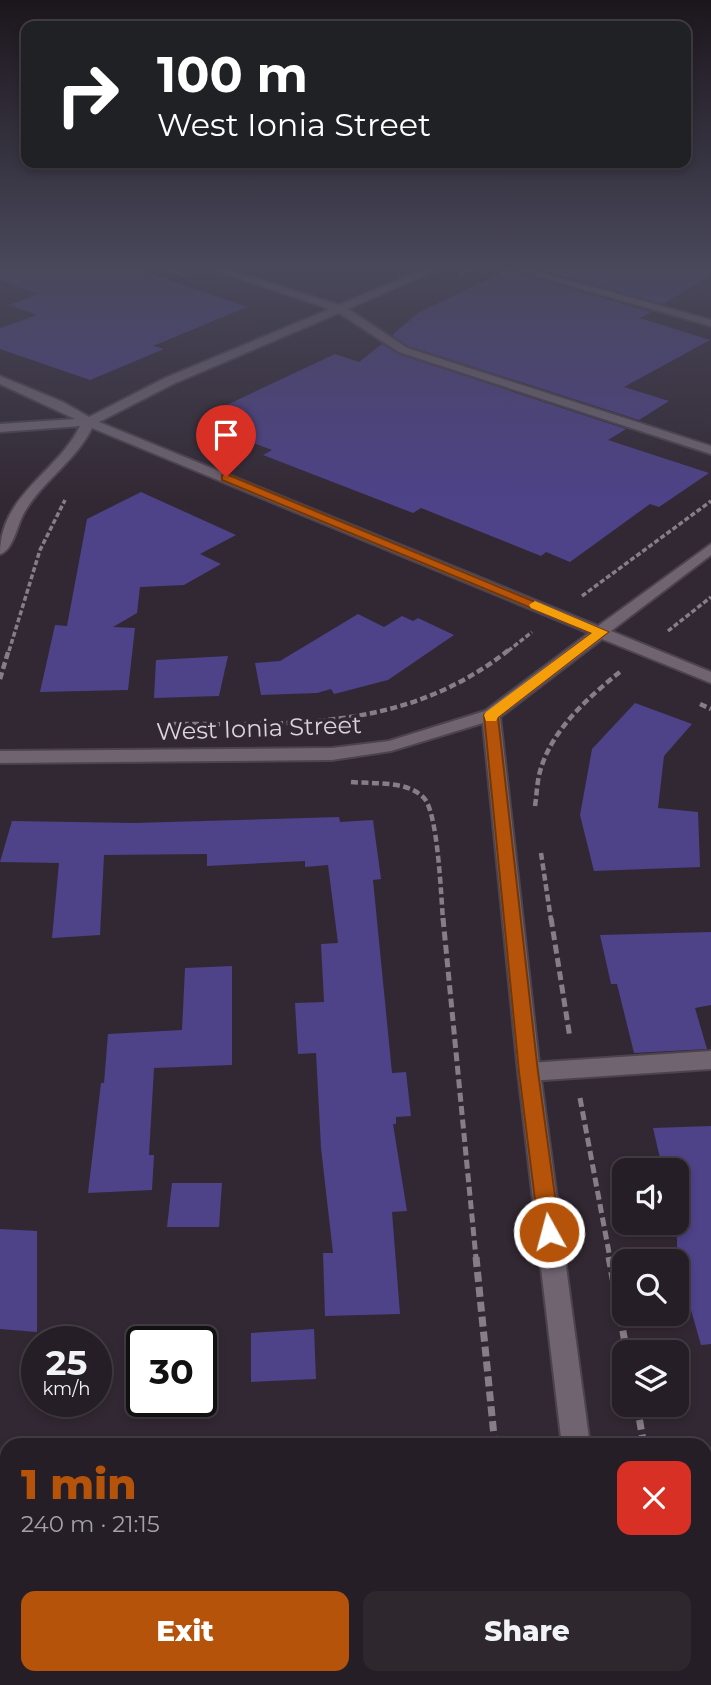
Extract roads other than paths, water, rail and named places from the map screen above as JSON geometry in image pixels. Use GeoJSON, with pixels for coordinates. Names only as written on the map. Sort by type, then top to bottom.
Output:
{"type":"FeatureCollection","features":[{"type":"Feature","properties":{"kind":"street"},"geometry":{"type":"LineString","coordinates":[[0,428],[89,422],[169,381],[251,347]]}},
{"type":"Feature","properties":{"kind":"street"},"geometry":{"type":"LineString","coordinates":[[398,347],[711,450]]}},
{"type":"Feature","properties":{"kind":"street"},"geometry":{"type":"LineString","coordinates":[[0,380],[59,405],[89,422],[711,678]]}},
{"type":"Feature","properties":{"kind":"street"},"geometry":{"type":"LineString","coordinates":[[0,550],[19,511],[54,467],[78,444],[89,422]]}},
{"type":"Feature","properties":{"kind":"street","name":"West Ionia Street"},"geometry":{"type":"LineString","coordinates":[[0,757],[332,754],[391,747],[491,715],[711,548]]}},
{"type":"Feature","properties":{"kind":"street"},"geometry":{"type":"LineString","coordinates":[[491,715],[529,1072],[575,1438]]}},
{"type":"Feature","properties":{"kind":"street"},"geometry":{"type":"LineString","coordinates":[[529,1072],[711,1060]]}}]}
